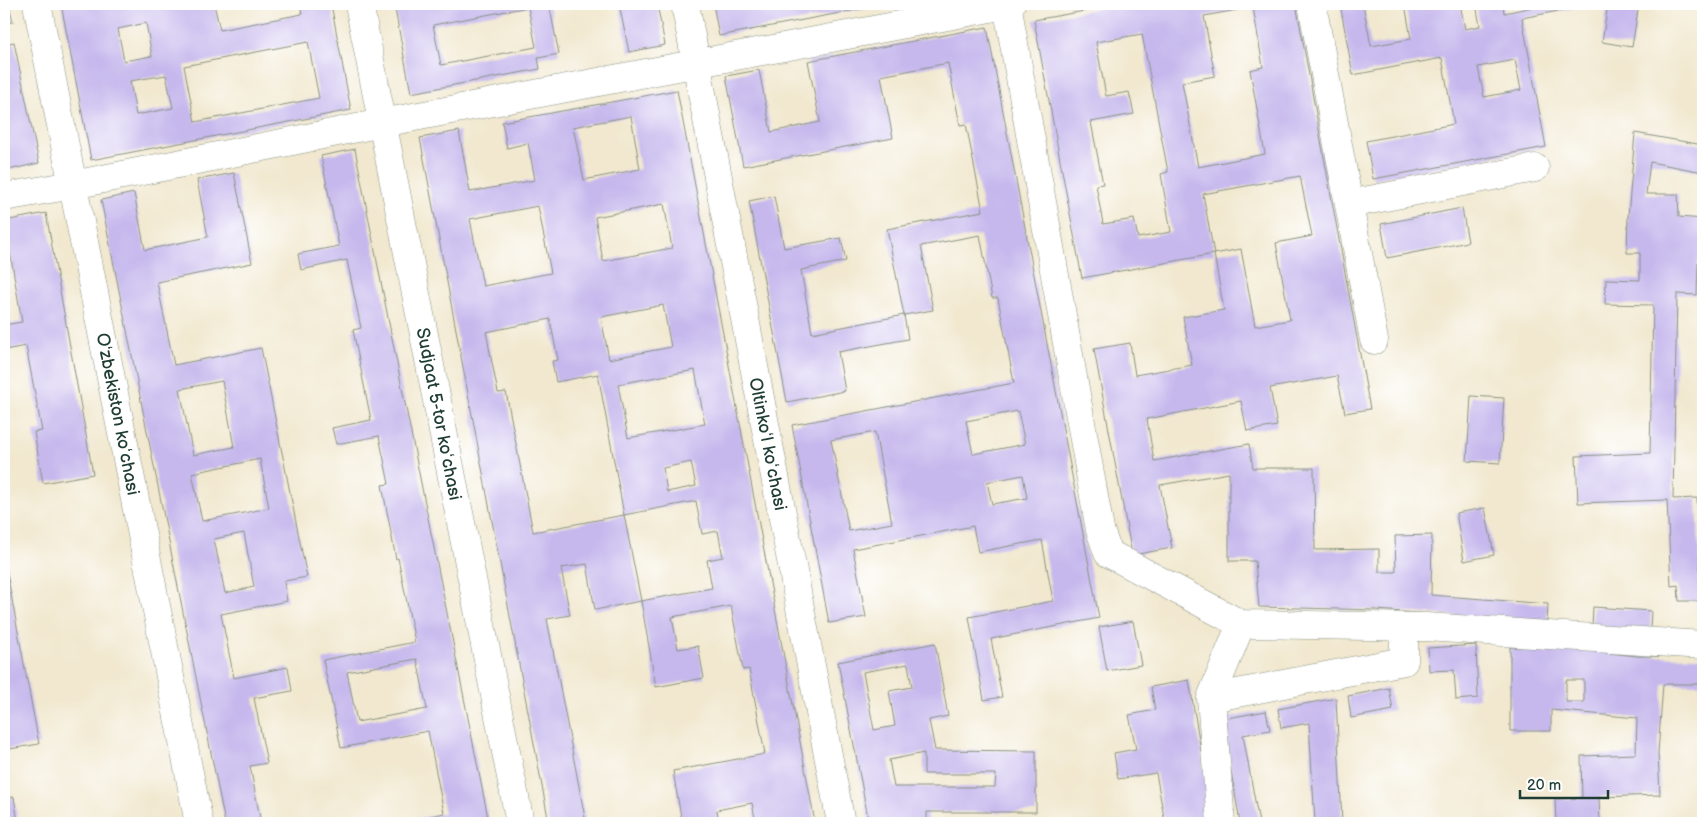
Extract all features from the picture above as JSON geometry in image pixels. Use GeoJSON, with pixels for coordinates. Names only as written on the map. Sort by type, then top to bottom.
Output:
{"type":"FeatureCollection","features":[{"type":"Feature","properties":{"kind":"street","name":"Oʻzbekiston koʻchasi"},"geometry":{"type":"LineString","coordinates":[[37,4],[199,823]]}},
{"type":"Feature","properties":{"kind":"street","name":"Sudjaat 5-tor koʻchasi"},"geometry":{"type":"LineString","coordinates":[[359,4],[520,823]]}},
{"type":"Feature","properties":{"kind":"street","name":"Oltinkoʻl koʻchasi"},"geometry":{"type":"LineString","coordinates":[[685,4],[841,823]]}},
{"type":"Feature","properties":{"kind":"street"},"geometry":{"type":"LineString","coordinates":[[4,197],[1009,4],[1100,530],[1108,553],[1241,624],[1426,627],[1703,645]]}},
{"type":"Feature","properties":{"kind":"street"},"geometry":{"type":"LineString","coordinates":[[1312,4],[1374,340]]}},
{"type":"Feature","properties":{"kind":"street"},"geometry":{"type":"LineString","coordinates":[[1349,204],[1535,168]]}},
{"type":"Feature","properties":{"kind":"street"},"geometry":{"type":"LineString","coordinates":[[1221,823],[1211,698],[1241,624]]}},
{"type":"Feature","properties":{"kind":"street"},"geometry":{"type":"LineString","coordinates":[[1211,698],[1404,661],[1404,628]]}},
{"type":"Feature","properties":{"kind":"building"},"geometry":{"type":"Polygon","coordinates":[[[4,4],[9,4],[13,22],[4,23],[4,4]]]}},
{"type":"Feature","properties":{"kind":"building"},"geometry":{"type":"Polygon","coordinates":[[[61,4],[214,4],[220,30],[302,14],[300,4],[331,4],[351,110],[91,160],[61,4]],[[146,23],[118,29],[124,61],[152,56],[146,23]],[[308,42],[184,66],[195,122],[319,98],[308,42]],[[166,75],[130,81],[136,115],[173,108],[166,75]]]}},
{"type":"Feature","properties":{"kind":"building"},"geometry":{"type":"Polygon","coordinates":[[[394,4],[549,4],[559,54],[538,58],[540,69],[411,93],[394,4]],[[528,7],[433,25],[441,65],[536,47],[528,7]]]}},
{"type":"Feature","properties":{"kind":"building"},"geometry":{"type":"Polygon","coordinates":[[[619,4],[657,4],[665,45],[629,52],[619,4]]]}},
{"type":"Feature","properties":{"kind":"building"},"geometry":{"type":"Polygon","coordinates":[[[713,4],[882,4],[882,5],[719,36],[713,4]]]}},
{"type":"Feature","properties":{"kind":"building"},"geometry":{"type":"Polygon","coordinates":[[[1124,4],[1296,4],[1370,409],[1345,413],[1337,376],[1270,388],[1277,426],[1247,431],[1241,401],[1147,419],[1154,461],[1249,444],[1253,468],[1314,468],[1315,550],[1379,549],[1379,572],[1396,572],[1395,536],[1432,535],[1431,595],[1548,604],[1547,623],[1377,610],[1259,607],[1255,561],[1229,561],[1229,473],[1160,485],[1172,548],[1132,555],[1094,349],[1130,343],[1135,375],[1192,365],[1183,317],[1224,310],[1214,254],[1082,278],[1034,20],[1124,4]],[[1253,7],[1204,16],[1215,76],[1182,82],[1198,167],[1265,154],[1250,70],[1263,67],[1253,7]],[[1142,34],[1096,42],[1106,96],[1129,92],[1134,114],[1091,122],[1103,184],[1096,185],[1103,224],[1134,219],[1138,238],[1171,232],[1161,174],[1168,172],[1142,34]],[[1300,176],[1203,194],[1214,254],[1241,249],[1255,326],[1290,320],[1276,243],[1312,236],[1300,176]]]}},
{"type":"Feature","properties":{"kind":"building"},"geometry":{"type":"Polygon","coordinates":[[[1340,4],[1363,4],[1371,46],[1411,39],[1405,4],[1460,4],[1465,29],[1480,26],[1476,4],[1503,4],[1504,13],[1548,4],[1573,4],[1574,8],[1522,18],[1546,147],[1373,179],[1366,141],[1454,124],[1442,58],[1353,75],[1340,4]],[[1515,60],[1478,67],[1484,97],[1521,90],[1515,60]]]}},
{"type":"Feature","properties":{"kind":"building"},"geometry":{"type":"Polygon","coordinates":[[[1608,4],[1639,4],[1632,47],[1602,42],[1608,4]]]}},
{"type":"Feature","properties":{"kind":"building"},"geometry":{"type":"Polygon","coordinates":[[[987,27],[1099,618],[991,639],[1002,697],[984,700],[969,617],[1053,601],[1042,540],[978,552],[973,526],[853,549],[866,617],[829,623],[792,425],[1014,383],[998,298],[992,298],[980,235],[921,246],[933,310],[904,315],[887,229],[983,211],[966,124],[960,125],[948,63],[881,76],[893,138],[743,166],[726,76],[759,70],[771,132],[820,122],[808,61],[987,27]],[[1018,411],[966,421],[973,454],[1025,444],[1018,411]],[[875,432],[831,440],[849,531],[892,523],[875,432]],[[1023,475],[987,482],[992,504],[1027,498],[1023,475]]]}},
{"type":"Feature","properties":{"kind":"building"},"geometry":{"type":"Polygon","coordinates":[[[14,42],[39,163],[4,171],[4,44],[14,42]]]}},
{"type":"Feature","properties":{"kind":"building"},"geometry":{"type":"Polygon","coordinates":[[[677,90],[815,823],[756,823],[752,803],[717,810],[719,823],[682,823],[673,771],[765,754],[749,669],[743,670],[731,606],[672,617],[678,649],[698,646],[704,678],[656,687],[641,601],[595,610],[587,564],[561,568],[570,615],[547,619],[586,823],[549,823],[420,138],[459,131],[470,192],[535,180],[528,143],[507,148],[502,122],[677,90]],[[631,116],[573,127],[584,180],[640,169],[631,116]],[[664,204],[595,217],[603,261],[672,248],[664,204]],[[538,206],[470,219],[483,286],[551,273],[538,206]],[[663,305],[601,317],[609,359],[671,347],[663,305]],[[550,319],[486,332],[498,393],[506,392],[533,532],[624,515],[598,374],[556,382],[552,361],[558,360],[550,319]],[[695,370],[618,384],[628,438],[705,424],[695,370]],[[691,462],[663,468],[667,492],[696,486],[691,462]],[[696,501],[624,515],[641,601],[712,588],[707,560],[723,557],[718,531],[702,534],[696,501]]]}},
{"type":"Feature","properties":{"kind":"building"},"geometry":{"type":"Polygon","coordinates":[[[1635,133],[1703,145],[1703,172],[1650,162],[1646,194],[1678,194],[1679,217],[1703,219],[1703,262],[1698,262],[1697,295],[1677,294],[1673,499],[1697,498],[1701,601],[1679,601],[1678,585],[1671,586],[1667,500],[1578,503],[1576,456],[1650,453],[1653,305],[1605,304],[1606,279],[1640,280],[1640,253],[1627,253],[1635,133]]]}},
{"type":"Feature","properties":{"kind":"building"},"geometry":{"type":"Polygon","coordinates":[[[355,149],[489,823],[399,823],[444,813],[428,731],[341,748],[323,660],[415,642],[398,558],[396,559],[382,485],[389,484],[379,436],[336,444],[332,428],[371,420],[353,330],[361,328],[347,260],[301,270],[298,254],[339,246],[321,156],[355,149]],[[417,659],[347,672],[357,722],[427,709],[417,659]]]}},
{"type":"Feature","properties":{"kind":"building"},"geometry":{"type":"Polygon","coordinates":[[[234,173],[252,263],[157,282],[174,365],[261,348],[307,577],[284,581],[287,601],[221,614],[234,678],[288,667],[292,691],[254,698],[267,763],[250,766],[261,823],[225,823],[101,200],[134,193],[145,250],[208,237],[197,180],[234,173]],[[222,381],[180,389],[193,455],[234,447],[222,381]],[[260,459],[192,473],[202,521],[269,508],[260,459]],[[244,533],[214,539],[225,593],[254,587],[244,533]]]}},
{"type":"Feature","properties":{"kind":"building"},"geometry":{"type":"Polygon","coordinates":[[[774,196],[784,248],[841,238],[846,261],[801,270],[812,333],[904,315],[908,339],[838,352],[845,391],[787,402],[749,201],[774,196]]]}},
{"type":"Feature","properties":{"kind":"building"},"geometry":{"type":"Polygon","coordinates":[[[1462,208],[1468,242],[1387,258],[1381,224],[1462,208]]]}},
{"type":"Feature","properties":{"kind":"building"},"geometry":{"type":"Polygon","coordinates":[[[46,213],[93,474],[43,483],[34,432],[42,431],[26,346],[5,350],[6,356],[4,357],[4,325],[22,322],[9,246],[4,247],[4,221],[46,213]]]}},
{"type":"Feature","properties":{"kind":"building"},"geometry":{"type":"Polygon","coordinates":[[[1471,396],[1504,398],[1500,463],[1467,461],[1471,396]]]}},
{"type":"Feature","properties":{"kind":"building"},"geometry":{"type":"Polygon","coordinates":[[[1485,508],[1494,555],[1464,561],[1456,513],[1485,508]]]}},
{"type":"Feature","properties":{"kind":"building"},"geometry":{"type":"Polygon","coordinates":[[[4,557],[39,744],[4,750],[4,557]]]}},
{"type":"Feature","properties":{"kind":"building"},"geometry":{"type":"Polygon","coordinates":[[[1593,607],[1651,611],[1650,630],[1592,627],[1593,607]]]}},
{"type":"Feature","properties":{"kind":"building"},"geometry":{"type":"Polygon","coordinates":[[[1133,621],[1141,665],[1107,671],[1099,627],[1133,621]]]}},
{"type":"Feature","properties":{"kind":"building"},"geometry":{"type":"Polygon","coordinates":[[[935,643],[948,716],[929,720],[935,750],[1036,751],[1036,812],[927,812],[927,823],[869,823],[838,662],[935,643]],[[908,664],[863,672],[874,730],[895,726],[889,691],[912,687],[908,664]],[[924,753],[889,760],[894,787],[995,787],[996,774],[924,774],[924,753]]]}},
{"type":"Feature","properties":{"kind":"building"},"geometry":{"type":"Polygon","coordinates":[[[1476,645],[1478,698],[1456,700],[1454,670],[1429,671],[1428,648],[1476,645]]]}},
{"type":"Feature","properties":{"kind":"building"},"geometry":{"type":"Polygon","coordinates":[[[1510,647],[1551,647],[1637,656],[1703,657],[1703,722],[1700,684],[1663,684],[1658,753],[1660,795],[1599,797],[1600,823],[1556,823],[1555,799],[1582,798],[1581,756],[1636,754],[1637,718],[1551,710],[1551,731],[1510,731],[1510,647]],[[1566,680],[1566,702],[1584,702],[1584,680],[1566,680]]]}},
{"type":"Feature","properties":{"kind":"building"},"geometry":{"type":"Polygon","coordinates":[[[1189,680],[1213,823],[1165,823],[1156,773],[1118,779],[1114,753],[1136,749],[1129,715],[1155,710],[1151,687],[1189,680]]]}},
{"type":"Feature","properties":{"kind":"building"},"geometry":{"type":"Polygon","coordinates":[[[1389,688],[1393,710],[1351,718],[1348,696],[1389,688]]]}},
{"type":"Feature","properties":{"kind":"building"},"geometry":{"type":"Polygon","coordinates":[[[1336,698],[1342,823],[1315,823],[1309,723],[1281,728],[1278,709],[1336,698]]]}},
{"type":"Feature","properties":{"kind":"building"},"geometry":{"type":"Polygon","coordinates":[[[1266,711],[1270,730],[1243,735],[1259,823],[1240,823],[1222,719],[1266,711]]]}},
{"type":"Feature","properties":{"kind":"building"},"geometry":{"type":"Polygon","coordinates":[[[4,784],[7,798],[14,797],[18,823],[4,823],[4,784]]]}}]}
